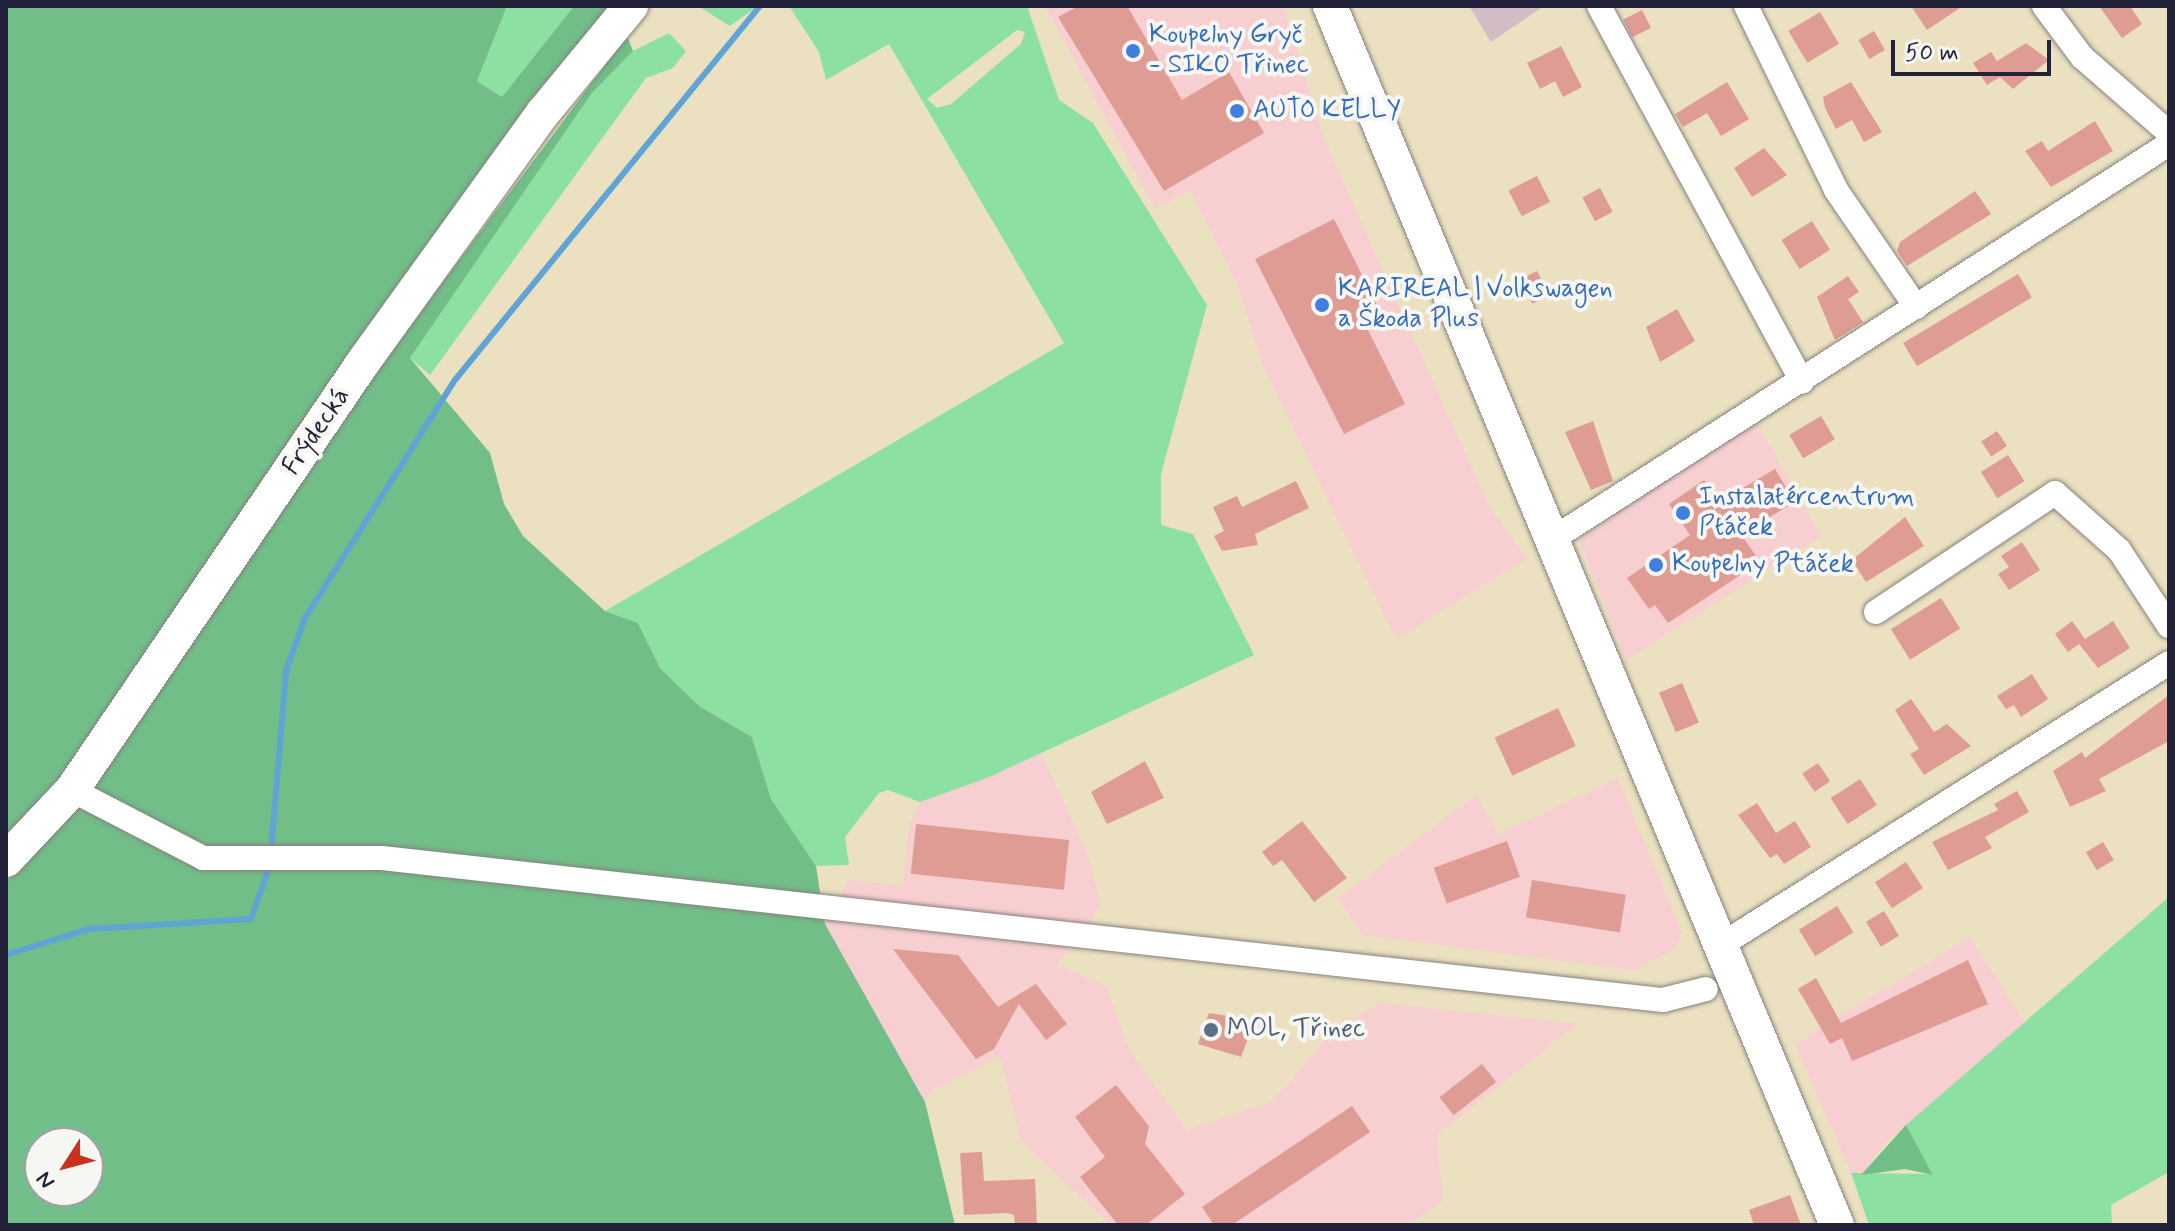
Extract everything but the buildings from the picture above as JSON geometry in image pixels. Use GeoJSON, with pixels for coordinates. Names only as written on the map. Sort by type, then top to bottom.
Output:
{"type":"FeatureCollection","features":[{"type":"Feature","properties":{"kind":"main road","name":"Frýdecká"},"geometry":{"type":"LineString","coordinates":[[6,860],[72,790],[373,348],[543,113],[631,6]]}},
{"type":"Feature","properties":{"kind":"main road"},"geometry":{"type":"LineString","coordinates":[[1330,6],[1837,1225]]}},
{"type":"Feature","properties":{"kind":"street"},"geometry":{"type":"LineString","coordinates":[[1599,6],[1802,382]]}},
{"type":"Feature","properties":{"kind":"street"},"geometry":{"type":"LineString","coordinates":[[1746,6],[1836,190],[1916,307]]}},
{"type":"Feature","properties":{"kind":"street"},"geometry":{"type":"LineString","coordinates":[[2044,6],[2082,57],[2169,133]]}},
{"type":"Feature","properties":{"kind":"street"},"geometry":{"type":"LineString","coordinates":[[1551,540],[2169,144]]}},
{"type":"Feature","properties":{"kind":"street"},"geometry":{"type":"LineString","coordinates":[[1876,612],[2055,493],[2119,550],[2169,626]]}},
{"type":"Feature","properties":{"kind":"street"},"geometry":{"type":"LineString","coordinates":[[1721,945],[2169,663]]}},
{"type":"Feature","properties":{"kind":"street"},"geometry":{"type":"LineString","coordinates":[[72,790],[203,858],[269,861],[382,858],[1663,1000],[1706,989]]}},
{"type":"Feature","properties":{"kind":"shaded area"},"geometry":{"type":"Polygon","coordinates":[[[1045,6],[1283,6],[1325,141],[1490,508],[1527,559],[1396,639],[1263,367],[1239,289],[1190,190],[1155,209],[1045,6]]]}},
{"type":"Feature","properties":{"kind":"shaded area"},"geometry":{"type":"Polygon","coordinates":[[[1469,6],[1544,6],[1491,42],[1469,6]]]}},
{"type":"Feature","properties":{"kind":"shaded area"},"geometry":{"type":"Polygon","coordinates":[[[1755,420],[1821,536],[1626,660],[1579,540],[1755,420]]]}},
{"type":"Feature","properties":{"kind":"shaded area"},"geometry":{"type":"Polygon","coordinates":[[[1041,753],[1089,857],[1101,906],[1057,964],[1107,987],[1129,1050],[1187,1130],[1272,1102],[1334,1031],[1378,1003],[1578,1024],[1437,1135],[1443,1201],[1407,1225],[1110,1225],[1021,1141],[1000,1056],[930,1091],[925,1102],[825,924],[849,880],[903,886],[909,826],[920,802],[1041,753]]]}},
{"type":"Feature","properties":{"kind":"shaded area"},"geometry":{"type":"Polygon","coordinates":[[[1618,778],[1682,933],[1675,949],[1636,970],[1363,935],[1338,898],[1476,795],[1499,834],[1618,778]]]}},
{"type":"Feature","properties":{"kind":"shaded area"},"geometry":{"type":"Polygon","coordinates":[[[1970,937],[2026,1025],[1885,1143],[1861,1175],[1851,1173],[1795,1044],[1970,937]]]}},
{"type":"Feature","properties":{"kind":"green space"},"geometry":{"type":"Polygon","coordinates":[[[6,6],[507,6],[477,81],[502,97],[574,6],[610,6],[60,780],[6,838],[6,6]]]}},
{"type":"Feature","properties":{"kind":"green space"},"geometry":{"type":"Polygon","coordinates":[[[507,6],[574,6],[502,97],[477,81],[507,6]]]}},
{"type":"Feature","properties":{"kind":"green space"},"geometry":{"type":"Polygon","coordinates":[[[698,6],[758,6],[730,26],[698,6]]]}},
{"type":"Feature","properties":{"kind":"green space"},"geometry":{"type":"Polygon","coordinates":[[[789,6],[1027,6],[1059,100],[1093,123],[1207,305],[1161,474],[1161,525],[1193,534],[1254,655],[987,778],[920,802],[888,790],[879,793],[845,837],[849,865],[816,866],[771,799],[752,737],[699,706],[660,668],[638,623],[605,611],[1064,343],[889,44],[826,80],[819,52],[789,6]],[[1017,30],[927,99],[937,108],[951,104],[1021,44],[1025,32],[1017,30]]]}},
{"type":"Feature","properties":{"kind":"green space"},"geometry":{"type":"Polygon","coordinates":[[[669,33],[686,51],[673,68],[646,78],[430,375],[410,358],[592,93],[633,51],[669,33]]]}},
{"type":"Feature","properties":{"kind":"green space"},"geometry":{"type":"Polygon","coordinates":[[[627,36],[633,51],[592,93],[410,358],[490,453],[504,504],[523,536],[605,611],[638,623],[660,668],[699,706],[752,737],[771,799],[816,866],[825,924],[925,1102],[955,1225],[6,1225],[6,882],[85,800],[377,370],[627,36]]]}},
{"type":"Feature","properties":{"kind":"green space"},"geometry":{"type":"Polygon","coordinates":[[[2169,897],[2169,1172],[2111,1205],[2112,1225],[1869,1225],[1851,1173],[1932,1174],[1906,1125],[2169,897]]]}},
{"type":"Feature","properties":{"kind":"green space"},"geometry":{"type":"Polygon","coordinates":[[[1906,1125],[1933,1175],[1905,1169],[1861,1175],[1906,1125]]]}},
{"type":"Feature","properties":{"kind":"waterway"},"geometry":{"type":"LineString","coordinates":[[271,851],[286,671],[305,618],[455,380],[760,6]]}},
{"type":"Feature","properties":{"kind":"waterway"},"geometry":{"type":"LineString","coordinates":[[6,955],[89,929],[251,919],[271,862]]}},
{"type":"Feature","properties":{"kind":"place","name":"Koupelny Gryč - SIKO Třinec"},"geometry":{"type":"Point","coordinates":[1133,51]}},
{"type":"Feature","properties":{"kind":"place","name":"AUTO KELLY"},"geometry":{"type":"Point","coordinates":[1237,111]}},
{"type":"Feature","properties":{"kind":"place","name":"KARIREAL | Volkswagen a Škoda Plus"},"geometry":{"type":"Point","coordinates":[1322,305]}},
{"type":"Feature","properties":{"kind":"place","name":"Instalatércentrum Ptáček"},"geometry":{"type":"Point","coordinates":[1683,513]}},
{"type":"Feature","properties":{"kind":"place","name":"Koupelny Ptáček"},"geometry":{"type":"Point","coordinates":[1656,565]}},
{"type":"Feature","properties":{"kind":"place","name":"MOL, Třinec"},"geometry":{"type":"Point","coordinates":[1211,1030]}}]}
